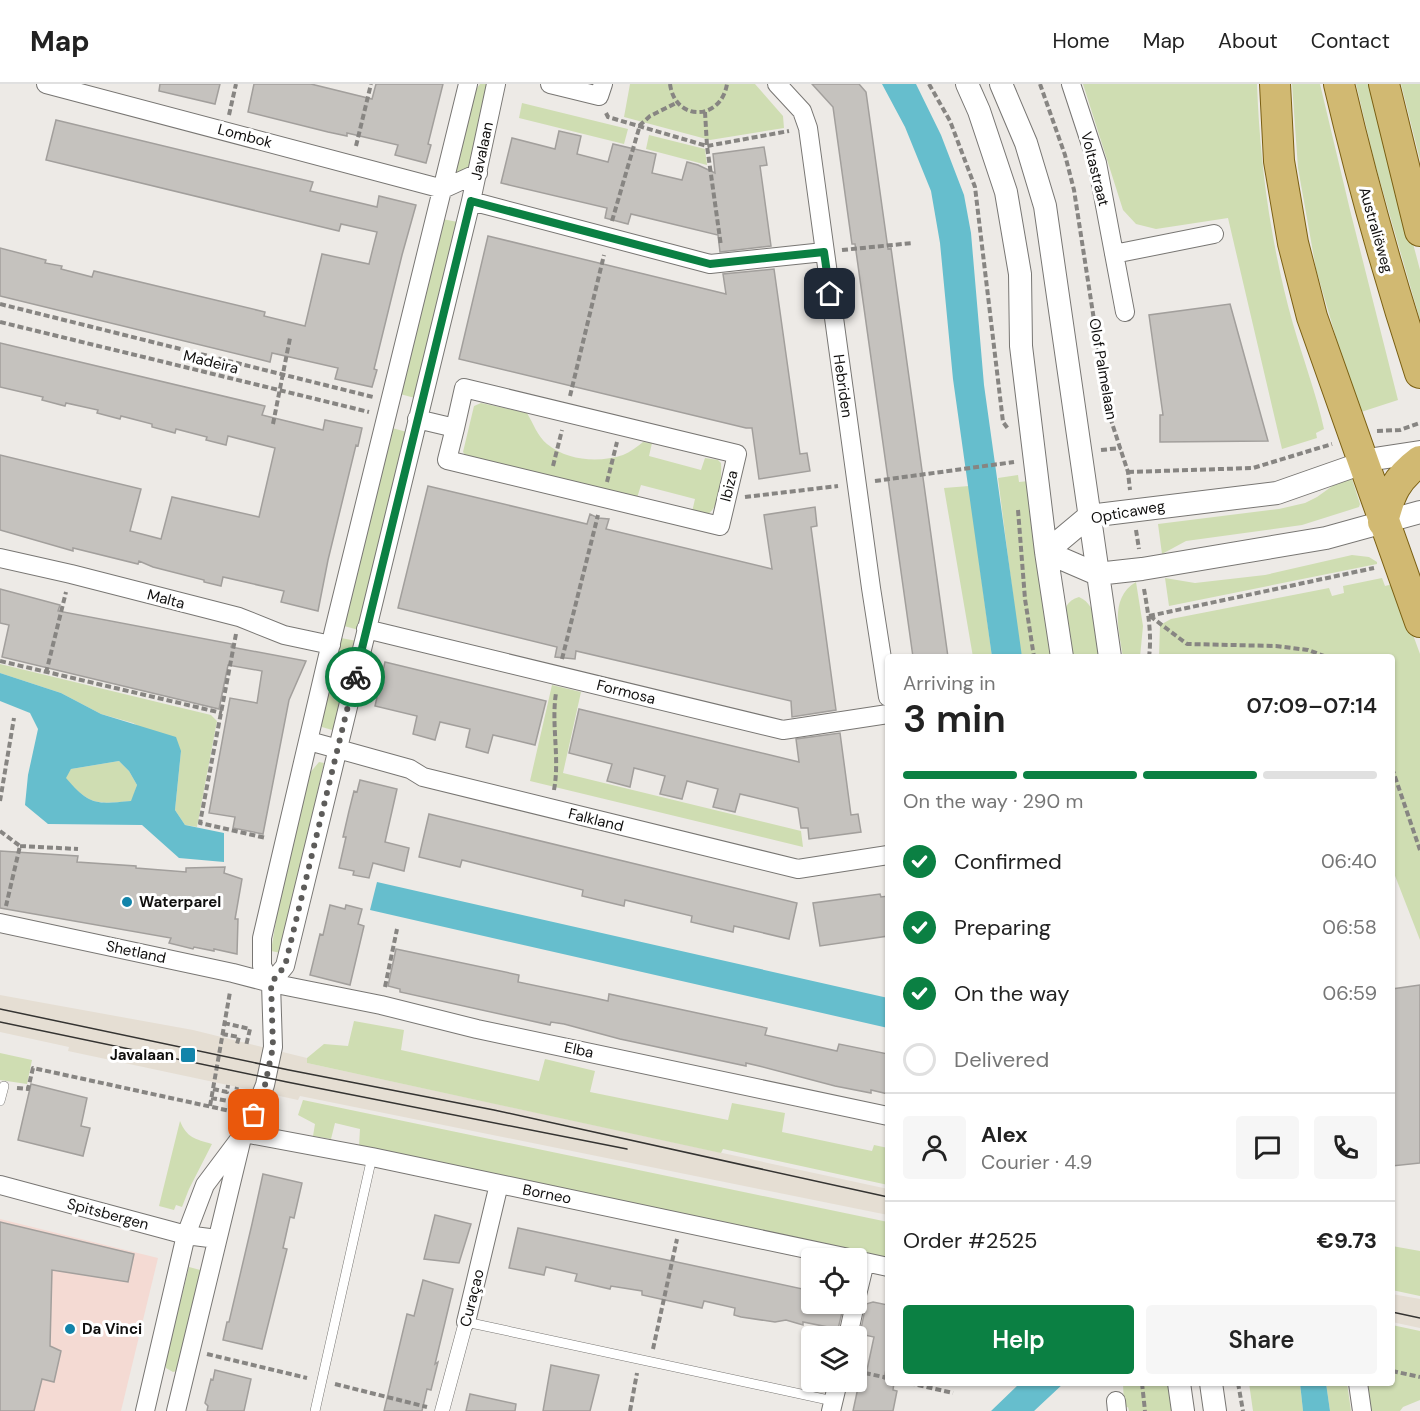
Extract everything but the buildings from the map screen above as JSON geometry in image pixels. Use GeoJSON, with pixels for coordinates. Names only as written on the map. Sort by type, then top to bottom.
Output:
{"type":"FeatureCollection","features":[{"type":"Feature","properties":{"kind":"main road"},"geometry":{"type":"LineString","coordinates":[[1275,84],[1279,161],[1293,243],[1312,317],[1420,622]]}},
{"type":"Feature","properties":{"kind":"main road","name":"Australiëweg"},"geometry":{"type":"LineString","coordinates":[[1339,84],[1360,171],[1420,373]]}},
{"type":"Feature","properties":{"kind":"main road"},"geometry":{"type":"LineString","coordinates":[[1384,84],[1420,231]]}},
{"type":"Feature","properties":{"kind":"main road"},"geometry":{"type":"LineString","coordinates":[[1383,522],[1389,495],[1405,472],[1420,461]]}},
{"type":"Feature","properties":{"kind":"street","name":"Lombok"},"geometry":{"type":"LineString","coordinates":[[46,84],[443,189]]}},
{"type":"Feature","properties":{"kind":"street","name":"Javalaan"},"geometry":{"type":"LineString","coordinates":[[145,1411],[186,1235],[205,1185],[244,1133],[254,1115],[265,1085],[273,1047],[271,983],[262,966],[262,938],[468,84]]}},
{"type":"Feature","properties":{"kind":"street","name":"Javalaan"},"geometry":{"type":"LineString","coordinates":[[271,983],[285,966],[478,173],[496,84]]}},
{"type":"Feature","properties":{"kind":"street"},"geometry":{"type":"LineString","coordinates":[[550,84],[601,90]]}},
{"type":"Feature","properties":{"kind":"street","name":"Hebriden"},"geometry":{"type":"LineString","coordinates":[[777,84],[802,111],[808,128],[885,677]]}},
{"type":"Feature","properties":{"kind":"street"},"geometry":{"type":"LineString","coordinates":[[967,84],[980,111],[1006,192],[1020,274],[1021,346],[1046,552],[1062,654]]}},
{"type":"Feature","properties":{"kind":"street"},"geometry":{"type":"LineString","coordinates":[[1001,84],[1026,143],[1045,206],[1110,654]]}},
{"type":"Feature","properties":{"kind":"street","name":"Voltastraat"},"geometry":{"type":"LineString","coordinates":[[1071,84],[1097,163],[1125,312]]}},
{"type":"Feature","properties":{"kind":"street"},"geometry":{"type":"LineString","coordinates":[[443,189],[478,173]]}},
{"type":"Feature","properties":{"kind":"street"},"geometry":{"type":"LineString","coordinates":[[471,201],[710,264],[824,252]]}},
{"type":"Feature","properties":{"kind":"street"},"geometry":{"type":"LineString","coordinates":[[1114,254],[1214,234]]}},
{"type":"Feature","properties":{"kind":"street","name":"Ibiza"},"geometry":{"type":"LineString","coordinates":[[464,388],[621,426],[737,454],[720,526],[447,460],[464,388]]}},
{"type":"Feature","properties":{"kind":"street"},"geometry":{"type":"LineString","coordinates":[[417,419],[455,428]]}},
{"type":"Feature","properties":{"kind":"street","name":"Opticaweg"},"geometry":{"type":"LineString","coordinates":[[1046,552],[1089,516],[1277,493],[1359,450],[1420,452]]}},
{"type":"Feature","properties":{"kind":"street"},"geometry":{"type":"LineString","coordinates":[[1046,552],[1097,574],[1142,569],[1326,538],[1420,512]]}},
{"type":"Feature","properties":{"kind":"street","name":"Malta"},"geometry":{"type":"LineString","coordinates":[[0,558],[239,617],[284,635],[331,645]]}},
{"type":"Feature","properties":{"kind":"street","name":"Formosa"},"geometry":{"type":"LineString","coordinates":[[366,629],[783,730],[885,714]]}},
{"type":"Feature","properties":{"kind":"street","name":"Falkland"},"geometry":{"type":"LineString","coordinates":[[309,741],[410,769],[423,777],[798,869],[885,855]]}},
{"type":"Feature","properties":{"kind":"street","name":"Shetland"},"geometry":{"type":"LineString","coordinates":[[1,923],[271,983]]}},
{"type":"Feature","properties":{"kind":"street","name":"Elba"},"geometry":{"type":"LineString","coordinates":[[271,983],[885,1115]]}},
{"type":"Feature","properties":{"kind":"street","name":"Javalaan"},"geometry":{"type":"LineString","coordinates":[[176,1411],[244,1133]]}},
{"type":"Feature","properties":{"kind":"street","name":"Borneo"},"geometry":{"type":"LineString","coordinates":[[244,1133],[372,1157],[803,1248]]}},
{"type":"Feature","properties":{"kind":"street","name":"Curaçao"},"geometry":{"type":"LineString","coordinates":[[442,1411],[499,1184]]}},
{"type":"Feature","properties":{"kind":"street","name":"Spitsbergen"},"geometry":{"type":"LineString","coordinates":[[0,1185],[186,1235],[218,1239]]}},
{"type":"Feature","properties":{"kind":"street","name":"Borneo"},"geometry":{"type":"LineString","coordinates":[[867,1262],[885,1266]]}},
{"type":"Feature","properties":{"kind":"street"},"geometry":{"type":"LineString","coordinates":[[152,1382],[181,1389]]}},
{"type":"Feature","properties":{"kind":"street"},"geometry":{"type":"LineString","coordinates":[[1179,1386],[1183,1411]]}},
{"type":"Feature","properties":{"kind":"street"},"geometry":{"type":"LineString","coordinates":[[1211,1386],[1215,1411]]}},
{"type":"Feature","properties":{"kind":"street"},"geometry":{"type":"LineString","coordinates":[[1358,1386],[1362,1411]]}},
{"type":"Feature","properties":{"kind":"lane"},"geometry":{"type":"LineString","coordinates":[[0,1101],[4,1086]]}},
{"type":"Feature","properties":{"kind":"lane"},"geometry":{"type":"LineString","coordinates":[[315,1411],[372,1157]]}},
{"type":"Feature","properties":{"kind":"lane"},"geometry":{"type":"LineString","coordinates":[[466,1322],[651,1361],[832,1406]]}},
{"type":"Feature","properties":{"kind":"path"},"geometry":{"type":"LineString","coordinates":[[225,131],[236,84]]}},
{"type":"Feature","properties":{"kind":"path"},"geometry":{"type":"LineString","coordinates":[[351,164],[371,84]]}},
{"type":"Feature","properties":{"kind":"path"},"geometry":{"type":"LineString","coordinates":[[670,84],[676,103],[687,111],[705,112],[716,106],[725,95],[727,84]]}},
{"type":"Feature","properties":{"kind":"path"},"geometry":{"type":"LineString","coordinates":[[929,84],[950,121],[975,187],[1003,422],[1014,438]]}},
{"type":"Feature","properties":{"kind":"path","name":"Olof Palmelaan"},"geometry":{"type":"LineString","coordinates":[[1040,84],[1065,155],[1074,190],[1108,411],[1128,472],[1149,616],[1149,654]]}},
{"type":"Feature","properties":{"kind":"path"},"geometry":{"type":"LineString","coordinates":[[601,90],[608,117],[707,146],[808,128]]}},
{"type":"Feature","properties":{"kind":"path"},"geometry":{"type":"LineString","coordinates":[[548,484],[608,238],[640,125],[650,116],[676,103]]}},
{"type":"Feature","properties":{"kind":"path"},"geometry":{"type":"LineString","coordinates":[[705,112],[707,146],[724,263]]}},
{"type":"Feature","properties":{"kind":"path"},"geometry":{"type":"LineString","coordinates":[[824,252],[913,243]]}},
{"type":"Feature","properties":{"kind":"path"},"geometry":{"type":"LineString","coordinates":[[0,304],[283,375],[389,409]]}},
{"type":"Feature","properties":{"kind":"path","name":"Madeira"},"geometry":{"type":"LineString","coordinates":[[0,322],[280,391],[389,409]]}},
{"type":"Feature","properties":{"kind":"path"},"geometry":{"type":"LineString","coordinates":[[273,424],[290,338]]}},
{"type":"Feature","properties":{"kind":"path"},"geometry":{"type":"LineString","coordinates":[[1128,472],[1253,468],[1359,450],[1369,431],[1400,430],[1420,423]]}},
{"type":"Feature","properties":{"kind":"path"},"geometry":{"type":"LineString","coordinates":[[551,808],[556,777],[553,711],[558,675],[621,426]]}},
{"type":"Feature","properties":{"kind":"path"},"geometry":{"type":"LineString","coordinates":[[1016,454],[1018,470]]}},
{"type":"Feature","properties":{"kind":"path"},"geometry":{"type":"LineString","coordinates":[[726,494],[749,498],[1017,462]]}},
{"type":"Feature","properties":{"kind":"path"},"geometry":{"type":"LineString","coordinates":[[1018,506],[1025,599],[1034,654]]}},
{"type":"Feature","properties":{"kind":"path"},"geometry":{"type":"LineString","coordinates":[[1149,616],[1398,563]]}},
{"type":"Feature","properties":{"kind":"path"},"geometry":{"type":"LineString","coordinates":[[46,673],[71,574]]}},
{"type":"Feature","properties":{"kind":"path"},"geometry":{"type":"LineString","coordinates":[[1149,616],[1187,644],[1276,646],[1308,650],[1319,654]]}},
{"type":"Feature","properties":{"kind":"path"},"geometry":{"type":"LineString","coordinates":[[239,617],[201,823],[284,842]]}},
{"type":"Feature","properties":{"kind":"path"},"geometry":{"type":"LineString","coordinates":[[0,661],[222,713]]}},
{"type":"Feature","properties":{"kind":"path"},"geometry":{"type":"LineString","coordinates":[[0,801],[14,718]]}},
{"type":"Feature","properties":{"kind":"path"},"geometry":{"type":"LineString","coordinates":[[1395,777],[1420,850]]}},
{"type":"Feature","properties":{"kind":"path"},"geometry":{"type":"LineString","coordinates":[[0,831],[20,846],[78,849]]}},
{"type":"Feature","properties":{"kind":"path"},"geometry":{"type":"LineString","coordinates":[[1,923],[20,846]]}},
{"type":"Feature","properties":{"kind":"path"},"geometry":{"type":"LineString","coordinates":[[381,1005],[397,929]]}},
{"type":"Feature","properties":{"kind":"path"},"geometry":{"type":"LineString","coordinates":[[210,1106],[233,973]]}},
{"type":"Feature","properties":{"kind":"path"},"geometry":{"type":"LineString","coordinates":[[224,1023],[250,1029],[246,1046]]}},
{"type":"Feature","properties":{"kind":"path"},"geometry":{"type":"LineString","coordinates":[[222,1034],[239,1037],[237,1044]]}},
{"type":"Feature","properties":{"kind":"path"},"geometry":{"type":"LineString","coordinates":[[4,1086],[28,1089],[33,1068],[254,1115]]}},
{"type":"Feature","properties":{"kind":"path"},"geometry":{"type":"LineString","coordinates":[[213,1089],[227,1092],[228,1085]]}},
{"type":"Feature","properties":{"kind":"path"},"geometry":{"type":"LineString","coordinates":[[211,1098],[234,1102],[237,1087]]}},
{"type":"Feature","properties":{"kind":"path"},"geometry":{"type":"LineString","coordinates":[[651,1361],[680,1221]]}},
{"type":"Feature","properties":{"kind":"path"},"geometry":{"type":"LineString","coordinates":[[630,1411],[640,1360]]}},
{"type":"Feature","properties":{"kind":"path"},"geometry":{"type":"LineString","coordinates":[[1395,1372],[1420,1377]]}},
{"type":"Feature","properties":{"kind":"path"},"geometry":{"type":"LineString","coordinates":[[867,1373],[885,1377]]}},
{"type":"Feature","properties":{"kind":"path"},"geometry":{"type":"LineString","coordinates":[[922,1386],[953,1393]]}},
{"type":"Feature","properties":{"kind":"path"},"geometry":{"type":"LineString","coordinates":[[1142,1386],[1145,1411]]}},
{"type":"Feature","properties":{"kind":"path"},"geometry":{"type":"LineString","coordinates":[[1239,1386],[1243,1411]]}},
{"type":"Feature","properties":{"kind":"shaded area"},"geometry":{"type":"Polygon","coordinates":[[[0,995],[193,1030],[307,1058],[307,1063],[885,1188],[885,1214],[300,1096],[298,1100],[68,1051],[69,1047],[0,1032],[0,995]]]}},
{"type":"Feature","properties":{"kind":"shaded area","name":"Da Vinci"},"geometry":{"type":"Polygon","coordinates":[[[0,1219],[158,1258],[121,1411],[0,1411],[0,1219]]]}},
{"type":"Feature","properties":{"kind":"shaded area"},"geometry":{"type":"Polygon","coordinates":[[[1395,1295],[1420,1299],[1420,1328],[1395,1323],[1395,1295]]]}},
{"type":"Feature","properties":{"kind":"green space"},"geometry":{"type":"Polygon","coordinates":[[[480,84],[488,84],[472,164],[453,181],[469,99],[480,84]]]}},
{"type":"Feature","properties":{"kind":"green space"},"geometry":{"type":"Polygon","coordinates":[[[630,84],[755,84],[783,116],[784,128],[710,140],[624,117],[630,84]]]}},
{"type":"Feature","properties":{"kind":"green space"},"geometry":{"type":"Polygon","coordinates":[[[1083,84],[1257,84],[1264,175],[1273,235],[1285,295],[1324,429],[1316,433],[1317,438],[1282,449],[1228,218],[1156,229],[1136,224],[1123,210],[1083,84]]]}},
{"type":"Feature","properties":{"kind":"green space"},"geometry":{"type":"Polygon","coordinates":[[[1292,84],[1320,84],[1398,400],[1358,413],[1316,269],[1298,168],[1292,84]]]}},
{"type":"Feature","properties":{"kind":"green space"},"geometry":{"type":"Polygon","coordinates":[[[1356,84],[1371,84],[1420,270],[1420,320],[1375,164],[1356,84]]]}},
{"type":"Feature","properties":{"kind":"green space"},"geometry":{"type":"Polygon","coordinates":[[[1401,84],[1420,84],[1420,160],[1401,84]]]}},
{"type":"Feature","properties":{"kind":"green space"},"geometry":{"type":"Polygon","coordinates":[[[522,103],[628,129],[624,144],[519,118],[522,103]]]}},
{"type":"Feature","properties":{"kind":"green space"},"geometry":{"type":"Polygon","coordinates":[[[649,135],[705,149],[707,165],[646,149],[649,135]]]}},
{"type":"Feature","properties":{"kind":"green space"},"geometry":{"type":"Polygon","coordinates":[[[442,219],[458,222],[415,398],[400,394],[442,219]]]}},
{"type":"Feature","properties":{"kind":"green space"},"geometry":{"type":"Polygon","coordinates":[[[481,403],[527,413],[544,441],[555,450],[574,457],[594,460],[614,458],[643,442],[652,443],[649,456],[701,470],[705,458],[718,460],[721,463],[721,475],[715,506],[707,514],[700,514],[692,512],[695,499],[641,485],[637,498],[467,457],[463,452],[474,406],[481,403]]]}},
{"type":"Feature","properties":{"kind":"green space"},"geometry":{"type":"Polygon","coordinates":[[[392,428],[407,432],[359,630],[344,626],[392,428]]]}},
{"type":"Feature","properties":{"kind":"green space"},"geometry":{"type":"Polygon","coordinates":[[[1018,475],[1019,482],[1029,481],[1053,654],[1021,654],[998,478],[1018,475]]]}},
{"type":"Feature","properties":{"kind":"green space"},"geometry":{"type":"Polygon","coordinates":[[[1352,479],[1359,507],[1302,525],[1186,541],[1162,554],[1158,524],[1279,509],[1305,503],[1338,482],[1352,479]]]}},
{"type":"Feature","properties":{"kind":"green space"},"geometry":{"type":"Polygon","coordinates":[[[969,486],[992,654],[972,654],[944,488],[969,486]]]}},
{"type":"Feature","properties":{"kind":"green space"},"geometry":{"type":"Polygon","coordinates":[[[1352,555],[1369,557],[1377,564],[1169,606],[1165,578],[1195,583],[1265,575],[1352,555]]]}},
{"type":"Feature","properties":{"kind":"green space"},"geometry":{"type":"Polygon","coordinates":[[[1382,578],[1385,586],[1393,584],[1420,654],[1420,940],[1395,876],[1395,654],[1159,654],[1160,625],[1171,619],[1329,588],[1332,596],[1344,593],[1343,586],[1382,578]]]}},
{"type":"Feature","properties":{"kind":"green space"},"geometry":{"type":"Polygon","coordinates":[[[1136,582],[1143,626],[1140,654],[1123,654],[1118,616],[1122,597],[1136,582]]]}},
{"type":"Feature","properties":{"kind":"green space"},"geometry":{"type":"Polygon","coordinates":[[[1079,597],[1091,607],[1098,632],[1100,654],[1068,654],[1063,622],[1066,607],[1079,597]]]}},
{"type":"Feature","properties":{"kind":"green space"},"geometry":{"type":"Polygon","coordinates":[[[341,638],[357,641],[335,728],[332,730],[322,727],[320,723],[341,638]]]}},
{"type":"Feature","properties":{"kind":"green space"},"geometry":{"type":"Polygon","coordinates":[[[0,664],[211,715],[217,721],[197,827],[185,825],[175,810],[181,751],[133,723],[101,714],[61,693],[0,673],[0,664]]]}},
{"type":"Feature","properties":{"kind":"green space"},"geometry":{"type":"Polygon","coordinates":[[[552,685],[581,692],[563,773],[801,831],[803,847],[530,781],[552,685]]]}},
{"type":"Feature","properties":{"kind":"green space"},"geometry":{"type":"Polygon","coordinates":[[[119,761],[129,771],[137,785],[132,801],[110,803],[94,801],[81,794],[65,778],[71,769],[119,761]]]}},
{"type":"Feature","properties":{"kind":"green space"},"geometry":{"type":"Polygon","coordinates":[[[319,762],[324,763],[281,953],[271,951],[280,896],[309,774],[319,762]]]}},
{"type":"Feature","properties":{"kind":"green space"},"geometry":{"type":"Polygon","coordinates":[[[354,1021],[404,1030],[401,1050],[539,1081],[545,1059],[595,1071],[590,1092],[728,1120],[732,1103],[785,1113],[782,1132],[872,1151],[874,1145],[885,1147],[885,1184],[723,1149],[721,1153],[307,1063],[307,1058],[324,1044],[348,1046],[354,1021]]]}},
{"type":"Feature","properties":{"kind":"green space"},"geometry":{"type":"Polygon","coordinates":[[[0,1053],[32,1060],[27,1084],[0,1080],[0,1053]]]}},
{"type":"Feature","properties":{"kind":"green space"},"geometry":{"type":"Polygon","coordinates":[[[303,1100],[885,1221],[885,1257],[867,1254],[867,1248],[841,1248],[359,1146],[360,1129],[335,1123],[331,1139],[313,1136],[315,1124],[298,1115],[303,1100]]]}},
{"type":"Feature","properties":{"kind":"green space"},"geometry":{"type":"Polygon","coordinates":[[[180,1121],[192,1137],[212,1144],[182,1207],[176,1205],[174,1210],[159,1206],[180,1121]]]}},
{"type":"Feature","properties":{"kind":"green space"},"geometry":{"type":"Polygon","coordinates":[[[1395,1247],[1420,1251],[1420,1296],[1395,1291],[1395,1247]]]}},
{"type":"Feature","properties":{"kind":"green space"},"geometry":{"type":"Polygon","coordinates":[[[189,1267],[204,1271],[177,1371],[173,1372],[166,1368],[165,1363],[189,1267]]]}},
{"type":"Feature","properties":{"kind":"green space"},"geometry":{"type":"Polygon","coordinates":[[[1395,1326],[1420,1331],[1420,1400],[1403,1407],[1400,1411],[1369,1411],[1365,1386],[1395,1386],[1395,1326]]]}},
{"type":"Feature","properties":{"kind":"green space"},"geometry":{"type":"Polygon","coordinates":[[[1123,1386],[1173,1386],[1178,1411],[1129,1411],[1128,1407],[1124,1408],[1123,1386]]]}},
{"type":"Feature","properties":{"kind":"green space"},"geometry":{"type":"Polygon","coordinates":[[[1249,1386],[1300,1386],[1303,1411],[1253,1411],[1249,1386]]]}},
{"type":"Feature","properties":{"kind":"green space"},"geometry":{"type":"Polygon","coordinates":[[[1326,1386],[1347,1386],[1351,1411],[1330,1411],[1326,1386]]]}},
{"type":"Feature","properties":{"kind":"water"},"geometry":{"type":"Polygon","coordinates":[[[882,84],[916,84],[941,135],[964,195],[971,233],[984,385],[1022,654],[992,654],[953,379],[940,243],[931,191],[905,127],[882,84]]]}},
{"type":"Feature","properties":{"kind":"water"},"geometry":{"type":"Polygon","coordinates":[[[0,673],[61,693],[101,714],[176,737],[181,751],[175,810],[185,825],[224,833],[224,862],[179,858],[142,825],[48,824],[25,805],[28,775],[38,729],[30,713],[0,701],[0,673]],[[119,761],[71,769],[66,778],[81,794],[94,801],[109,803],[131,801],[137,785],[129,771],[119,761]]]}},
{"type":"Feature","properties":{"kind":"water"},"geometry":{"type":"Polygon","coordinates":[[[377,882],[885,997],[885,1027],[370,910],[377,882]]]}},
{"type":"Feature","properties":{"kind":"water"},"geometry":{"type":"Polygon","coordinates":[[[1017,1386],[1061,1386],[1034,1411],[991,1411],[1017,1386]]]}},
{"type":"Feature","properties":{"kind":"water"},"geometry":{"type":"Polygon","coordinates":[[[1300,1386],[1326,1386],[1330,1411],[1303,1411],[1300,1386]]]}},
{"type":"Feature","properties":{"kind":"tram line"},"geometry":{"type":"LineString","coordinates":[[0,1009],[289,1070],[494,1110],[885,1196]]}},
{"type":"Feature","properties":{"kind":"tram line"},"geometry":{"type":"LineString","coordinates":[[0,1022],[287,1082],[627,1149]]}},
{"type":"Feature","properties":{"kind":"tram line"},"geometry":{"type":"LineString","coordinates":[[1395,1313],[1420,1318]]}},
{"type":"Feature","properties":{"kind":"way so far"},"geometry":{"type":"LineString","coordinates":[[254,1115],[265,1085],[273,1047],[271,983],[285,966],[355,677]]}},
{"type":"Feature","properties":{"kind":"place","name":"Waterparel"},"geometry":{"type":"Point","coordinates":[127,902]}},
{"type":"Feature","properties":{"kind":"place","name":"Javalaan"},"geometry":{"type":"Point","coordinates":[188,1055]}},
{"type":"Feature","properties":{"kind":"place","name":"Da Vinci"},"geometry":{"type":"Point","coordinates":[70,1329]}},
{"type":"Feature","properties":{"kind":"route"},"geometry":{"type":"LineString","coordinates":[[355,677],[471,201],[710,264],[824,252],[830,294]]}}]}
